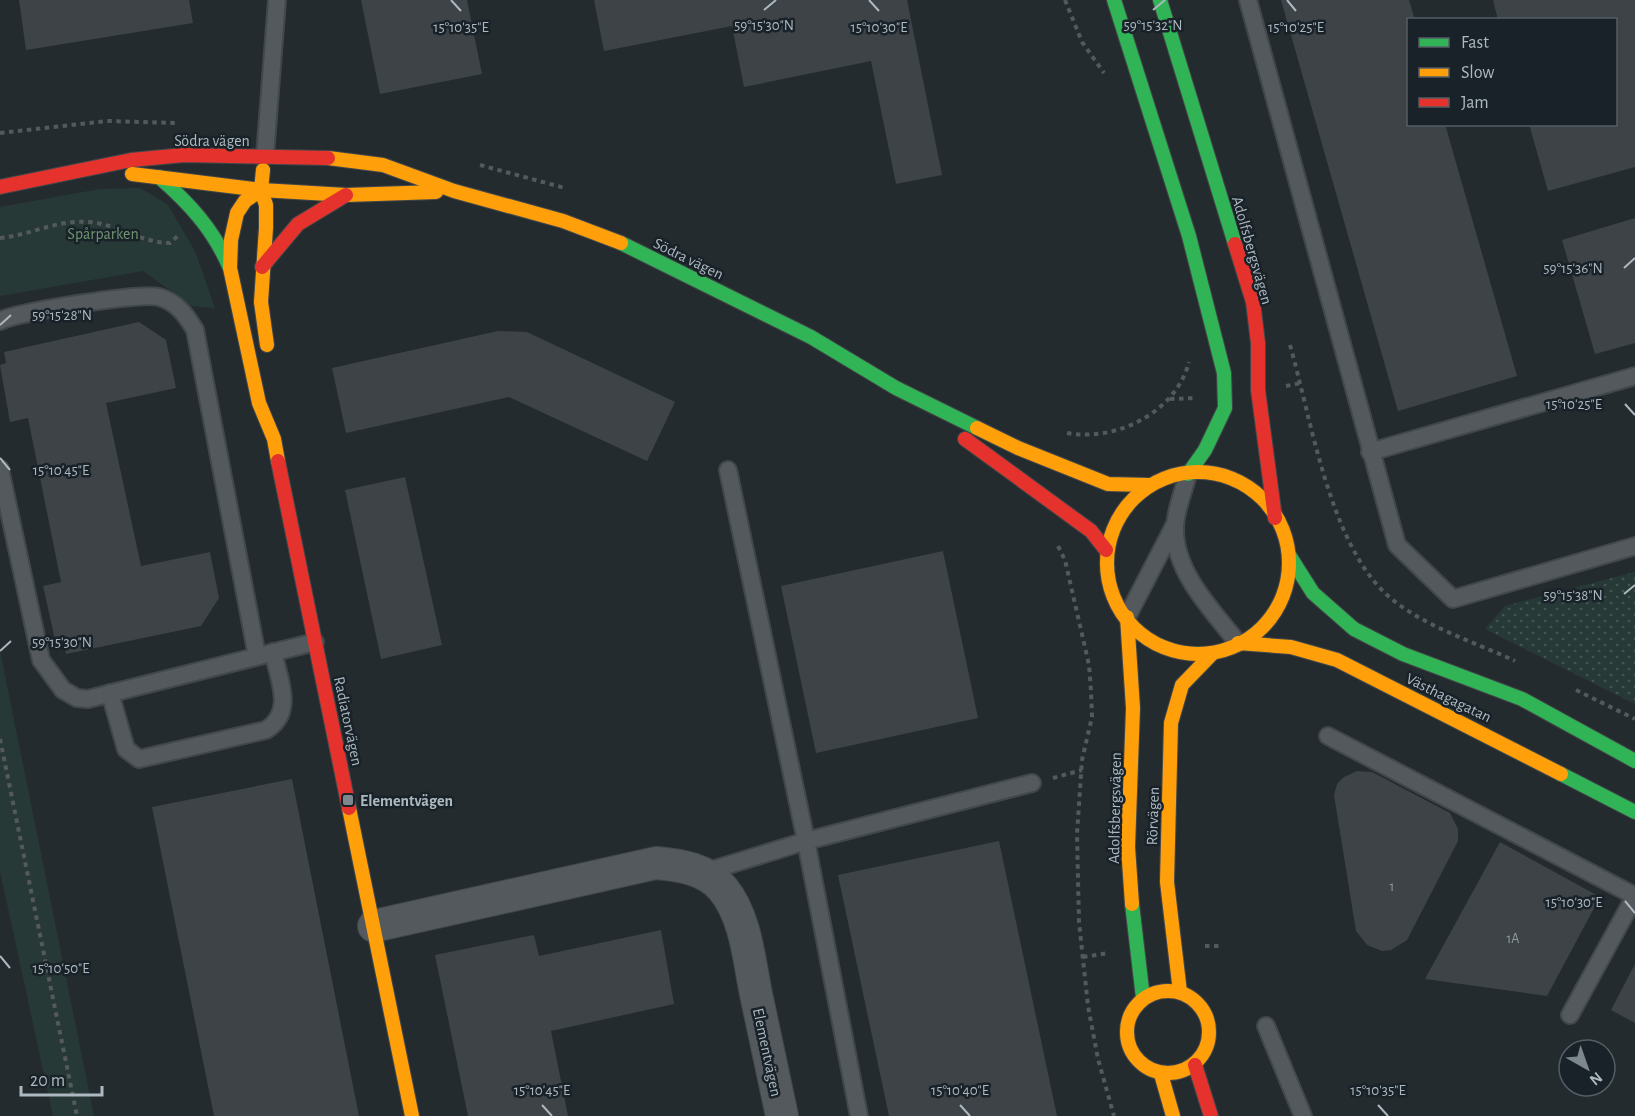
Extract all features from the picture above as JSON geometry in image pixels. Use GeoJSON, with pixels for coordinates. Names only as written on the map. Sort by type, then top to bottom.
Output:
{"type":"FeatureCollection","features":[{"type":"Feature","properties":{"kind":"main road"},"geometry":{"type":"LineString","coordinates":[[1114,0],[1189,236],[1224,373],[1225,408],[1205,450],[1188,474]]}},
{"type":"Feature","properties":{"kind":"main road","name":"Adolfsbergsvägen"},"geometry":{"type":"LineString","coordinates":[[1160,0],[1253,303],[1258,343],[1258,390],[1275,518]]}},
{"type":"Feature","properties":{"kind":"main road","name":"Södra vägen"},"geometry":{"type":"LineString","coordinates":[[0,187],[131,160],[184,155],[324,158],[383,165],[453,191],[563,221],[619,242],[811,337],[896,388],[1018,448],[1108,484],[1149,485]]}},
{"type":"Feature","properties":{"kind":"main road"},"geometry":{"type":"LineString","coordinates":[[265,156],[261,190],[266,216],[261,269],[261,302],[269,354]]}},
{"type":"Feature","properties":{"kind":"main road","name":"Södra vägen"},"geometry":{"type":"LineString","coordinates":[[76,172],[159,177],[261,190],[346,195],[453,191]]}},
{"type":"Feature","properties":{"kind":"main road"},"geometry":{"type":"LineString","coordinates":[[159,177],[182,196],[213,229],[230,268]]}},
{"type":"Feature","properties":{"kind":"main road","name":"Radiatorvägen"},"geometry":{"type":"LineString","coordinates":[[261,190],[245,201],[237,213],[231,240],[230,268],[260,403],[274,439],[412,1116]]}},
{"type":"Feature","properties":{"kind":"main road"},"geometry":{"type":"LineString","coordinates":[[261,269],[296,223],[314,210],[346,195]]}},
{"type":"Feature","properties":{"kind":"main road","name":"Södra vägen"},"geometry":{"type":"LineString","coordinates":[[896,388],[1091,531],[1106,550]]}},
{"type":"Feature","properties":{"kind":"main road","name":"Radiatorvägen"},"geometry":{"type":"LineString","coordinates":[[274,439],[278,404]]}},
{"type":"Feature","properties":{"kind":"main road"},"geometry":{"type":"LineString","coordinates":[[1204,473],[1238,480],[1255,491],[1275,518],[1286,539],[1291,571],[1288,587],[1274,615],[1263,628],[1238,643],[1212,654],[1191,656],[1162,646],[1138,630],[1127,617],[1111,577],[1106,550],[1117,517],[1149,485],[1166,478],[1188,474],[1204,473]]}},
{"type":"Feature","properties":{"kind":"main road","name":"Västhagagatan"},"geometry":{"type":"LineString","coordinates":[[1289,555],[1312,592],[1332,613],[1363,634],[1401,653],[1508,692],[1635,761]]}},
{"type":"Feature","properties":{"kind":"main road","name":"Adolfsbergsvägen"},"geometry":{"type":"LineString","coordinates":[[1127,617],[1133,708],[1128,847],[1135,938],[1143,998]]}},
{"type":"Feature","properties":{"kind":"main road","name":"Västhagagatan"},"geometry":{"type":"LineString","coordinates":[[1238,643],[1291,647],[1336,660],[1635,812]]}},
{"type":"Feature","properties":{"kind":"main road","name":"Rörvägen"},"geometry":{"type":"LineString","coordinates":[[1180,992],[1167,882],[1171,723],[1182,685],[1212,654]]}},
{"type":"Feature","properties":{"kind":"main road"},"geometry":{"type":"LineString","coordinates":[[1161,991],[1180,992],[1198,1003],[1209,1024],[1208,1045],[1196,1065],[1177,1074],[1161,1074],[1139,1063],[1127,1041],[1128,1019],[1143,998],[1161,991]]}},
{"type":"Feature","properties":{"kind":"main road"},"geometry":{"type":"LineString","coordinates":[[1196,1065],[1210,1116]]}},
{"type":"Feature","properties":{"kind":"main road"},"geometry":{"type":"LineString","coordinates":[[1161,1074],[1173,1116]]}},
{"type":"Feature","properties":{"kind":"street","name":"Elementvägen"},"geometry":{"type":"LineString","coordinates":[[374,927],[656,863],[681,865],[702,873],[723,888],[735,908],[745,941],[782,1116]]}},
{"type":"Feature","properties":{"kind":"lane"},"geometry":{"type":"LineString","coordinates":[[265,156],[277,0]]}},
{"type":"Feature","properties":{"kind":"lane"},"geometry":{"type":"LineString","coordinates":[[1248,0],[1397,545],[1453,599],[1635,546]]}},
{"type":"Feature","properties":{"kind":"lane"},"geometry":{"type":"LineString","coordinates":[[0,321],[146,294],[172,302],[185,313],[195,330],[265,654],[285,706],[281,717],[266,730],[139,759],[126,749],[110,693]]}},
{"type":"Feature","properties":{"kind":"lane"},"geometry":{"type":"LineString","coordinates":[[1370,452],[1635,376]]}},
{"type":"Feature","properties":{"kind":"lane"},"geometry":{"type":"LineString","coordinates":[[0,469],[41,660],[63,690],[77,698],[88,699],[315,642]]}},
{"type":"Feature","properties":{"kind":"lane"},"geometry":{"type":"LineString","coordinates":[[728,470],[806,841],[860,1116]]}},
{"type":"Feature","properties":{"kind":"lane"},"geometry":{"type":"LineString","coordinates":[[1127,617],[1174,526],[1188,474]]}},
{"type":"Feature","properties":{"kind":"lane"},"geometry":{"type":"LineString","coordinates":[[1174,526],[1177,550],[1196,589],[1238,643]]}},
{"type":"Feature","properties":{"kind":"lane"},"geometry":{"type":"LineString","coordinates":[[1328,736],[1635,896],[1570,1015]]}},
{"type":"Feature","properties":{"kind":"lane"},"geometry":{"type":"LineString","coordinates":[[702,873],[806,841],[1032,783]]}},
{"type":"Feature","properties":{"kind":"lane"},"geometry":{"type":"LineString","coordinates":[[1266,1026],[1303,1116]]}},
{"type":"Feature","properties":{"kind":"path"},"geometry":{"type":"LineString","coordinates":[[1065,0],[1082,42],[1108,78]]}},
{"type":"Feature","properties":{"kind":"path"},"geometry":{"type":"LineString","coordinates":[[0,133],[108,121],[179,124]]}},
{"type":"Feature","properties":{"kind":"path"},"geometry":{"type":"LineString","coordinates":[[0,238],[20,236],[70,222],[92,222],[122,229],[157,243],[170,243],[187,227]]}},
{"type":"Feature","properties":{"kind":"path"},"geometry":{"type":"LineString","coordinates":[[1072,434],[1120,429],[1156,410],[1178,388],[1191,354]]}},
{"type":"Feature","properties":{"kind":"path"},"geometry":{"type":"LineString","coordinates":[[1065,560],[1089,665],[1092,717],[1082,770],[1077,834],[1080,934],[1088,1006],[1098,1059],[1114,1116]]}},
{"type":"Feature","properties":{"kind":"path"},"geometry":{"type":"LineString","coordinates":[[0,739],[76,1116]]}},
{"type":"Feature","properties":{"kind":"path"},"geometry":{"type":"LineString","coordinates":[[1032,783],[1082,770]]}},
{"type":"Feature","properties":{"kind":"green space","name":"Spårparken"},"geometry":{"type":"Polygon","coordinates":[[[140,188],[167,204],[195,251],[215,308],[192,306],[143,271],[0,296],[0,207],[100,189],[140,188]]]}},
{"type":"Feature","properties":{"kind":"green space"},"geometry":{"type":"Polygon","coordinates":[[[1635,572],[1635,704],[1485,629],[1505,606],[1635,572]]]}},
{"type":"Feature","properties":{"kind":"green space"},"geometry":{"type":"Polygon","coordinates":[[[0,651],[94,1116],[53,1116],[0,871],[0,651]]]}},
{"type":"Feature","properties":{"kind":"building"},"geometry":{"type":"Polygon","coordinates":[[[19,0],[189,0],[193,23],[26,50],[19,0]]]}},
{"type":"Feature","properties":{"kind":"building"},"geometry":{"type":"Polygon","coordinates":[[[361,0],[467,0],[482,74],[380,94],[361,0]]]}},
{"type":"Feature","properties":{"kind":"building"},"geometry":{"type":"Polygon","coordinates":[[[594,0],[907,0],[942,175],[896,184],[871,61],[744,87],[732,26],[604,51],[594,0]]]}},
{"type":"Feature","properties":{"kind":"building"},"geometry":{"type":"Polygon","coordinates":[[[1281,0],[1409,0],[1414,18],[1407,18],[1407,126],[1446,126],[1517,376],[1398,411],[1281,0]]]}},
{"type":"Feature","properties":{"kind":"building"},"geometry":{"type":"Polygon","coordinates":[[[1493,0],[1635,0],[1635,167],[1548,191],[1530,126],[1617,126],[1617,18],[1498,18],[1493,0]]]}},
{"type":"Feature","properties":{"kind":"building"},"geometry":{"type":"Polygon","coordinates":[[[1635,218],[1635,343],[1595,354],[1562,240],[1635,218]]]}},
{"type":"Feature","properties":{"kind":"building"},"geometry":{"type":"Polygon","coordinates":[[[139,322],[166,340],[176,388],[106,403],[141,566],[210,552],[219,598],[201,626],[66,654],[63,642],[56,644],[43,586],[61,582],[28,418],[10,422],[0,365],[6,363],[4,352],[139,322]]]}},
{"type":"Feature","properties":{"kind":"building"},"geometry":{"type":"Polygon","coordinates":[[[498,331],[527,332],[675,402],[647,461],[509,397],[346,433],[332,368],[498,331]]]}},
{"type":"Feature","properties":{"kind":"building"},"geometry":{"type":"Polygon","coordinates":[[[405,477],[442,645],[381,659],[345,490],[405,477]]]}},
{"type":"Feature","properties":{"kind":"building"},"geometry":{"type":"Polygon","coordinates":[[[943,551],[978,718],[816,753],[781,586],[943,551]]]}},
{"type":"Feature","properties":{"kind":"building"},"geometry":{"type":"Polygon","coordinates":[[[1357,771],[1372,772],[1450,813],[1458,829],[1458,841],[1407,940],[1391,950],[1382,951],[1367,945],[1356,931],[1334,795],[1337,784],[1344,777],[1357,771]]]}},
{"type":"Feature","properties":{"kind":"building"},"geometry":{"type":"Polygon","coordinates":[[[292,779],[359,1116],[214,1116],[152,807],[292,779]]]}},
{"type":"Feature","properties":{"kind":"building"},"geometry":{"type":"Polygon","coordinates":[[[999,841],[1057,1116],[889,1116],[838,875],[999,841]]]}},
{"type":"Feature","properties":{"kind":"building"},"geometry":{"type":"Polygon","coordinates":[[[1500,842],[1600,897],[1547,996],[1425,979],[1500,842]]]}},
{"type":"Feature","properties":{"kind":"building"},"geometry":{"type":"Polygon","coordinates":[[[661,930],[674,1004],[551,1031],[568,1116],[468,1116],[435,955],[534,935],[539,956],[661,930]]]}},
{"type":"Feature","properties":{"kind":"building"},"geometry":{"type":"Polygon","coordinates":[[[1635,964],[1635,1023],[1611,1010],[1635,964]]]}},
{"type":"Feature","properties":{"kind":"traffic: fast"},"geometry":{"type":"LineString","coordinates":[[1114,0],[1189,236],[1224,373],[1225,408],[1205,450],[1188,474]]}},
{"type":"Feature","properties":{"kind":"traffic: fast"},"geometry":{"type":"LineString","coordinates":[[1160,0],[1235,244]]}},
{"type":"Feature","properties":{"kind":"traffic: fast"},"geometry":{"type":"LineString","coordinates":[[159,177],[208,228],[229,266]]}},
{"type":"Feature","properties":{"kind":"traffic: fast"},"geometry":{"type":"LineString","coordinates":[[621,243],[811,337],[896,388],[977,428]]}},
{"type":"Feature","properties":{"kind":"traffic: fast"},"geometry":{"type":"LineString","coordinates":[[1289,555],[1313,593],[1354,629],[1403,654],[1522,699],[1635,761]]}},
{"type":"Feature","properties":{"kind":"traffic: fast"},"geometry":{"type":"LineString","coordinates":[[1561,774],[1635,812]]}},
{"type":"Feature","properties":{"kind":"traffic: fast"},"geometry":{"type":"LineString","coordinates":[[1132,904],[1143,998]]}},
{"type":"Feature","properties":{"kind":"traffic: slow"},"geometry":{"type":"LineString","coordinates":[[328,158],[383,165],[454,191],[563,221],[621,243]]}},
{"type":"Feature","properties":{"kind":"traffic: slow"},"geometry":{"type":"LineString","coordinates":[[263,170],[261,190],[266,205],[266,228],[261,302],[267,345]]}},
{"type":"Feature","properties":{"kind":"traffic: slow"},"geometry":{"type":"LineString","coordinates":[[132,174],[261,190],[346,195],[436,192]]}},
{"type":"Feature","properties":{"kind":"traffic: slow"},"geometry":{"type":"LineString","coordinates":[[261,190],[245,201],[237,213],[231,240],[230,268],[259,403],[274,439],[278,461]]}},
{"type":"Feature","properties":{"kind":"traffic: slow"},"geometry":{"type":"LineString","coordinates":[[977,428],[1018,448],[1108,484],[1149,485]]}},
{"type":"Feature","properties":{"kind":"traffic: slow"},"geometry":{"type":"LineString","coordinates":[[1198,472],[1233,479],[1262,499],[1282,528],[1289,563],[1282,598],[1262,627],[1233,647],[1198,654],[1163,647],[1134,627],[1114,598],[1107,563],[1114,528],[1134,499],[1163,479],[1198,472]]}},
{"type":"Feature","properties":{"kind":"traffic: slow"},"geometry":{"type":"LineString","coordinates":[[1127,617],[1133,708],[1128,847],[1132,904]]}},
{"type":"Feature","properties":{"kind":"traffic: slow"},"geometry":{"type":"LineString","coordinates":[[1238,643],[1291,647],[1337,660],[1561,774]]}},
{"type":"Feature","properties":{"kind":"traffic: slow"},"geometry":{"type":"LineString","coordinates":[[1180,992],[1167,882],[1171,723],[1182,685],[1212,654]]}},
{"type":"Feature","properties":{"kind":"traffic: slow"},"geometry":{"type":"LineString","coordinates":[[349,808],[412,1116]]}},
{"type":"Feature","properties":{"kind":"traffic: slow"},"geometry":{"type":"LineString","coordinates":[[1160,991],[1176,991],[1191,998],[1202,1009],[1209,1024],[1209,1032],[1206,1048],[1197,1061],[1176,1073],[1160,1073],[1145,1066],[1134,1055],[1127,1040],[1127,1024],[1134,1009],[1145,998],[1160,991]]}},
{"type":"Feature","properties":{"kind":"traffic: slow"},"geometry":{"type":"LineString","coordinates":[[1161,1074],[1173,1116]]}},
{"type":"Feature","properties":{"kind":"traffic: jam"},"geometry":{"type":"LineString","coordinates":[[0,187],[131,160],[184,155],[328,158]]}},
{"type":"Feature","properties":{"kind":"traffic: jam"},"geometry":{"type":"LineString","coordinates":[[262,267],[298,224],[346,195]]}},
{"type":"Feature","properties":{"kind":"traffic: jam"},"geometry":{"type":"LineString","coordinates":[[1235,244],[1253,302],[1258,343],[1258,390],[1275,518]]}},
{"type":"Feature","properties":{"kind":"traffic: jam"},"geometry":{"type":"LineString","coordinates":[[965,439],[1091,531],[1106,550]]}},
{"type":"Feature","properties":{"kind":"traffic: jam"},"geometry":{"type":"LineString","coordinates":[[278,461],[349,808]]}},
{"type":"Feature","properties":{"kind":"traffic: jam"},"geometry":{"type":"LineString","coordinates":[[1195,1065],[1211,1116]]}},
{"type":"Feature","properties":{"kind":"place","name":"Elementvägen"},"geometry":{"type":"Point","coordinates":[348,800]}}]}
